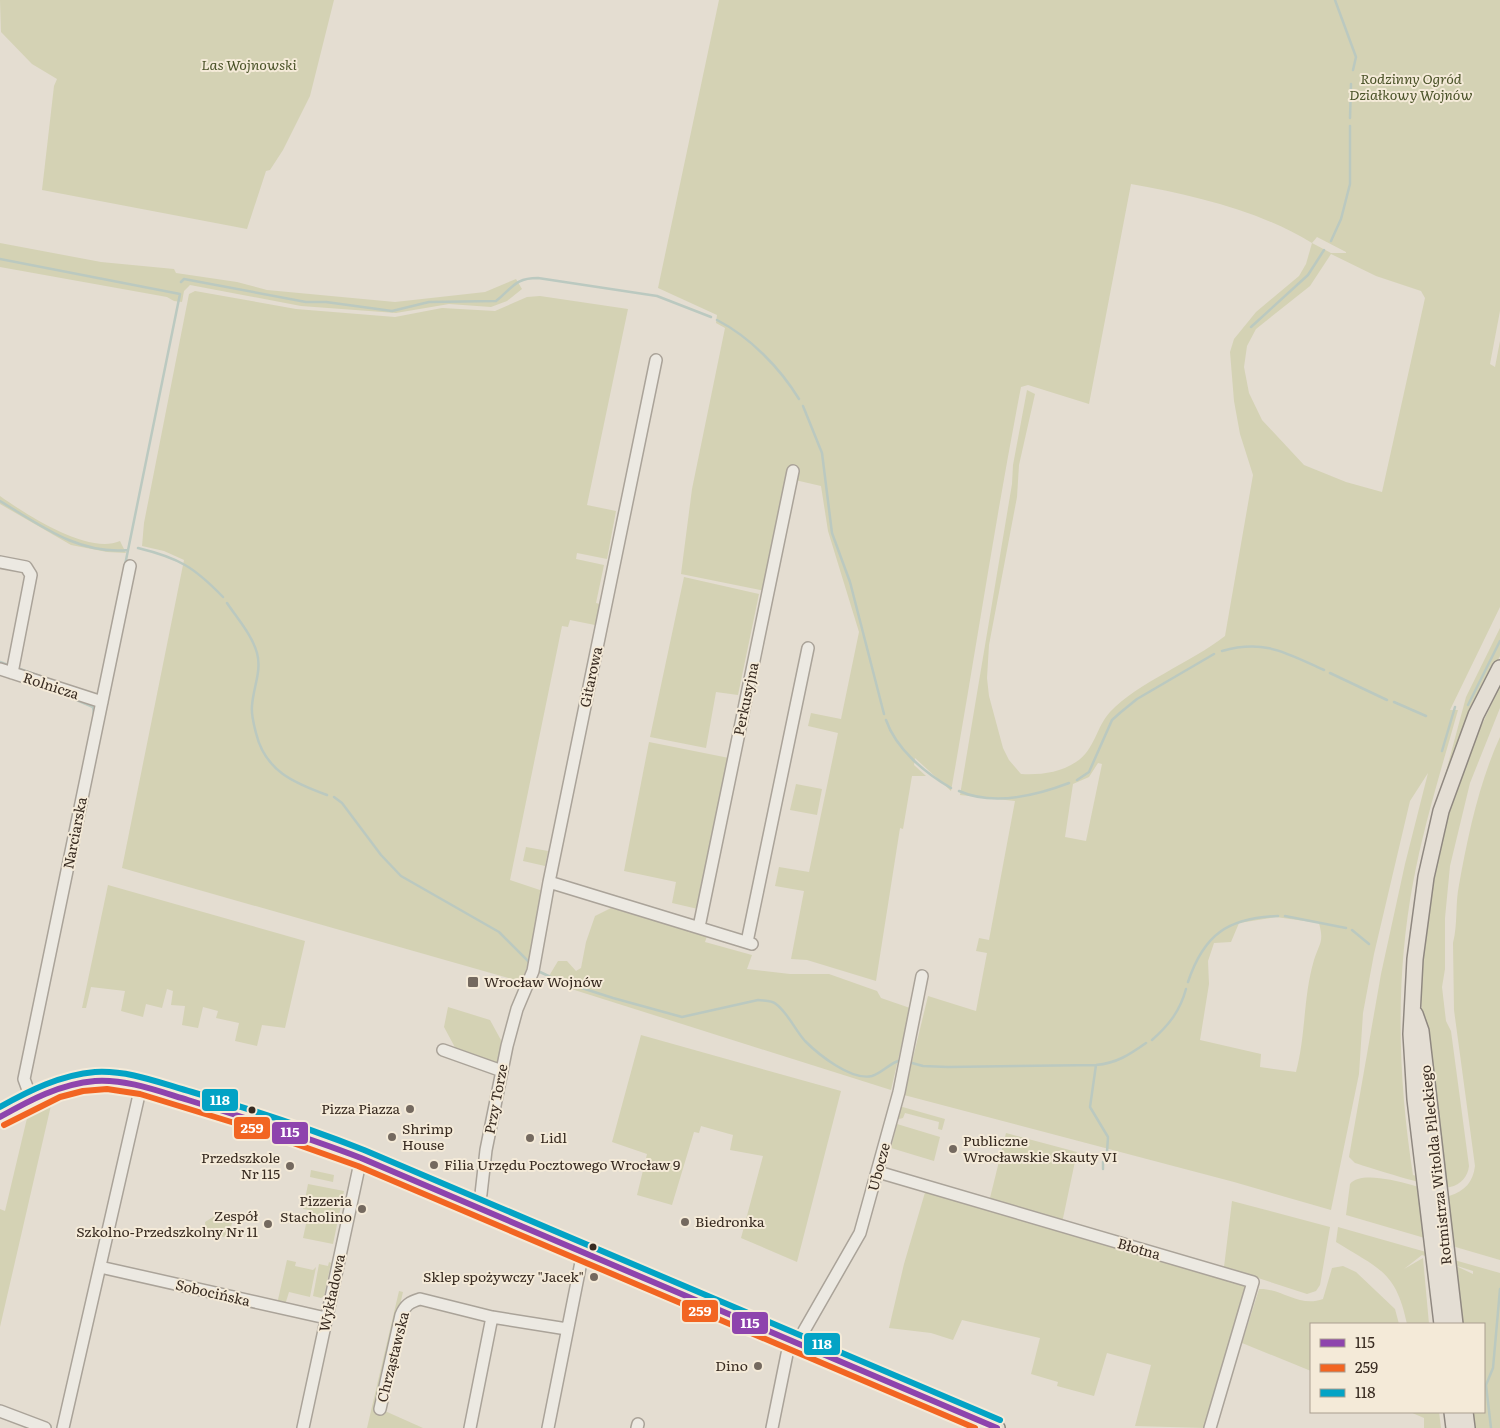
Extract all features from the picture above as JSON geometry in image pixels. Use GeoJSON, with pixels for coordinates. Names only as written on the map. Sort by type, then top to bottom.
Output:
{"type":"FeatureCollection","features":[{"type":"Feature","properties":{"kind":"main road","name":"Rotmistrza Witolda Pileckiego"},"geometry":{"type":"LineString","coordinates":[[1455,1323],[1441,1262],[1411,1034],[1415,958],[1420,914],[1441,811],[1476,715],[1500,668]]}},
{"type":"Feature","properties":{"kind":"main road"},"geometry":{"type":"LineString","coordinates":[[0,1117],[31,1098],[67,1085],[94,1081],[127,1083],[141,1086],[278,1126],[361,1158],[795,1342],[973,1423],[997,1428]]}},
{"type":"Feature","properties":{"kind":"main road","name":"Rotmistrza Witolda Pileckiego"},"geometry":{"type":"LineString","coordinates":[[1441,1262],[1442,1323]]}},
{"type":"Feature","properties":{"kind":"main road"},"geometry":{"type":"LineString","coordinates":[[1452,1413],[1454,1428]]}},
{"type":"Feature","properties":{"kind":"main road"},"geometry":{"type":"LineString","coordinates":[[1465,1413],[1467,1428]]}},
{"type":"Feature","properties":{"kind":"street","name":"Gitarowa"},"geometry":{"type":"LineString","coordinates":[[524,994],[533,971],[549,882],[656,360]]}},
{"type":"Feature","properties":{"kind":"street","name":"Perkusyjna"},"geometry":{"type":"LineString","coordinates":[[699,928],[793,471]]}},
{"type":"Feature","properties":{"kind":"street"},"geometry":{"type":"LineString","coordinates":[[0,562],[26,567],[31,575],[12,673]]}},
{"type":"Feature","properties":{"kind":"street","name":"Narciarska"},"geometry":{"type":"LineString","coordinates":[[31,1098],[24,1079],[130,566]]}},
{"type":"Feature","properties":{"kind":"street"},"geometry":{"type":"LineString","coordinates":[[549,882],[750,944],[808,648]]}},
{"type":"Feature","properties":{"kind":"street","name":"Rolnicza"},"geometry":{"type":"LineString","coordinates":[[0,669],[102,702]]}},
{"type":"Feature","properties":{"kind":"street","name":"Ubocze"},"geometry":{"type":"LineString","coordinates":[[772,1428],[787,1354],[856,1241],[878,1172],[899,1092],[922,976]]}},
{"type":"Feature","properties":{"kind":"street","name":"Przy Torze"},"geometry":{"type":"LineString","coordinates":[[477,1207],[481,1194],[486,1150],[502,1071],[514,1020],[524,994]]}},
{"type":"Feature","properties":{"kind":"street"},"geometry":{"type":"LineString","coordinates":[[443,1050],[502,1071]]}},
{"type":"Feature","properties":{"kind":"street"},"geometry":{"type":"LineString","coordinates":[[63,1428],[141,1086]]}},
{"type":"Feature","properties":{"kind":"street","name":"Wykładowa"},"geometry":{"type":"LineString","coordinates":[[303,1428],[361,1158]]}},
{"type":"Feature","properties":{"kind":"street","name":"Błotna"},"geometry":{"type":"LineString","coordinates":[[878,1172],[1254,1282],[1210,1428]]}},
{"type":"Feature","properties":{"kind":"street"},"geometry":{"type":"LineString","coordinates":[[548,1428],[583,1252]]}},
{"type":"Feature","properties":{"kind":"street","name":"Sobocińska"},"geometry":{"type":"LineString","coordinates":[[100,1267],[326,1318]]}},
{"type":"Feature","properties":{"kind":"street","name":"Chrząstawska"},"geometry":{"type":"LineString","coordinates":[[380,1409],[405,1307],[420,1299],[492,1317],[567,1329]]}},
{"type":"Feature","properties":{"kind":"street"},"geometry":{"type":"LineString","coordinates":[[470,1428],[492,1317]]}},
{"type":"Feature","properties":{"kind":"street"},"geometry":{"type":"LineString","coordinates":[[0,1411],[45,1428]]}},
{"type":"Feature","properties":{"kind":"green space","name":"Las Wojnowski"},"geometry":{"type":"Polygon","coordinates":[[[0,0],[334,0],[310,96],[283,150],[270,170],[266,171],[247,229],[42,190],[54,86],[57,79],[32,64],[1,32],[0,0]]]}},
{"type":"Feature","properties":{"kind":"green space","name":"Rodzinny Ogród Działkowy Wojnów"},"geometry":{"type":"Polygon","coordinates":[[[719,0],[1500,0],[1500,311],[1490,364],[1495,367],[1500,341],[1500,607],[1450,710],[1458,710],[1417,861],[1407,919],[1401,992],[1404,1102],[1413,1175],[1444,1184],[1421,1002],[1421,937],[1432,869],[1449,805],[1464,764],[1500,686],[1500,708],[1470,783],[1450,866],[1445,918],[1445,969],[1442,987],[1446,1021],[1451,1031],[1469,1166],[1461,1182],[1450,1187],[1432,1185],[1355,1163],[1349,1157],[1381,974],[1405,864],[1428,773],[1410,801],[1374,954],[1363,1013],[1359,1074],[1331,1210],[1234,1182],[904,1095],[928,996],[976,1011],[987,953],[976,951],[979,938],[989,940],[1015,801],[960,795],[1012,484],[1013,465],[1027,390],[1035,394],[1019,465],[1017,497],[989,645],[987,678],[989,696],[1003,748],[1009,760],[1021,774],[1042,774],[1056,771],[1076,762],[1091,745],[1105,718],[1121,701],[1212,646],[1225,636],[1253,475],[1240,434],[1234,401],[1230,352],[1234,339],[1256,312],[1299,276],[1306,264],[1312,243],[1270,221],[1224,205],[1131,184],[1089,404],[1028,385],[1021,387],[951,791],[915,758],[914,765],[926,776],[912,776],[903,829],[900,828],[876,981],[807,960],[791,959],[804,891],[775,886],[779,867],[809,872],[838,733],[808,726],[811,713],[841,719],[859,632],[828,531],[821,486],[795,480],[765,591],[681,574],[692,489],[725,328],[716,323],[717,315],[658,288],[719,0]],[[1317,237],[1312,243],[1331,253],[1346,253],[1346,252],[1317,237]],[[1331,254],[1310,286],[1256,329],[1247,346],[1244,367],[1249,393],[1262,420],[1304,465],[1346,482],[1382,492],[1425,298],[1421,291],[1376,276],[1331,254]],[[1098,763],[1089,777],[1073,784],[1065,837],[1086,841],[1102,764],[1098,763]],[[1276,917],[1239,923],[1231,942],[1214,943],[1208,961],[1209,984],[1200,1040],[1261,1054],[1260,1067],[1296,1072],[1310,974],[1320,945],[1319,923],[1276,917]]]}},
{"type":"Feature","properties":{"kind":"green space"},"geometry":{"type":"Polygon","coordinates":[[[0,243],[101,262],[174,269],[176,273],[237,282],[267,290],[395,302],[485,292],[516,279],[522,289],[507,301],[491,307],[449,304],[396,313],[301,306],[190,285],[184,291],[182,302],[174,301],[167,297],[0,267],[0,243]]]}},
{"type":"Feature","properties":{"kind":"green space"},"geometry":{"type":"Polygon","coordinates":[[[195,291],[296,309],[395,317],[442,308],[495,311],[527,297],[540,296],[628,309],[587,505],[616,511],[607,559],[577,553],[576,559],[604,565],[596,603],[600,604],[595,625],[570,620],[568,627],[562,626],[510,880],[543,891],[530,957],[522,982],[122,868],[184,560],[164,551],[142,546],[144,523],[189,294],[195,291]]]}},
{"type":"Feature","properties":{"kind":"green space"},"geometry":{"type":"Polygon","coordinates":[[[0,496],[41,522],[75,538],[92,543],[107,544],[120,541],[126,553],[107,552],[71,545],[0,504],[0,496]]]}},
{"type":"Feature","properties":{"kind":"green space"},"geometry":{"type":"Polygon","coordinates":[[[684,577],[759,594],[738,695],[716,692],[706,748],[650,737],[684,577]]]}},
{"type":"Feature","properties":{"kind":"green space"},"geometry":{"type":"Polygon","coordinates":[[[1500,628],[1500,656],[1469,722],[1439,798],[1466,697],[1500,628]]]}},
{"type":"Feature","properties":{"kind":"green space"},"geometry":{"type":"Polygon","coordinates":[[[1500,737],[1500,1260],[1346,1215],[1350,1184],[1358,1179],[1369,1178],[1397,1181],[1449,1196],[1464,1189],[1472,1177],[1475,1166],[1454,1010],[1453,943],[1458,892],[1470,828],[1486,772],[1500,737]]]}},
{"type":"Feature","properties":{"kind":"green space"},"geometry":{"type":"Polygon","coordinates":[[[649,742],[729,758],[698,909],[672,903],[676,882],[624,871],[649,742]]]}},
{"type":"Feature","properties":{"kind":"green space"},"geometry":{"type":"Polygon","coordinates":[[[796,784],[822,789],[817,815],[790,810],[796,784]]]}},
{"type":"Feature","properties":{"kind":"green space"},"geometry":{"type":"Polygon","coordinates":[[[526,847],[548,851],[545,866],[523,861],[526,847]]]}},
{"type":"Feature","properties":{"kind":"green space"},"geometry":{"type":"Polygon","coordinates":[[[108,885],[305,941],[285,1028],[262,1025],[257,1046],[235,1041],[239,1023],[216,1018],[218,1011],[203,1007],[198,1028],[182,1025],[185,1006],[171,1005],[173,991],[167,989],[162,1008],[146,1004],[143,1017],[121,1011],[125,991],[91,987],[86,1008],[82,1008],[108,885]]]}},
{"type":"Feature","properties":{"kind":"green space"},"geometry":{"type":"Polygon","coordinates":[[[611,908],[707,936],[705,942],[752,955],[747,969],[790,974],[829,974],[877,991],[881,998],[910,1008],[891,1090],[546,981],[558,961],[567,961],[576,971],[581,968],[586,942],[595,916],[611,908]]]}},
{"type":"Feature","properties":{"kind":"green space"},"geometry":{"type":"Polygon","coordinates":[[[448,1007],[490,1020],[502,1042],[496,1066],[458,1053],[444,1027],[448,1007]]]}},
{"type":"Feature","properties":{"kind":"green space"},"geometry":{"type":"Polygon","coordinates":[[[641,1035],[841,1091],[797,1262],[741,1238],[763,1156],[730,1150],[733,1135],[701,1126],[699,1133],[694,1132],[672,1205],[637,1195],[647,1154],[612,1142],[641,1035]]]}},
{"type":"Feature","properties":{"kind":"green space"},"geometry":{"type":"Polygon","coordinates":[[[52,1101],[0,1327],[0,1209],[5,1211],[28,1114],[52,1101]]]}},
{"type":"Feature","properties":{"kind":"green space"},"geometry":{"type":"Polygon","coordinates":[[[899,1106],[945,1119],[942,1130],[938,1129],[939,1122],[905,1113],[903,1118],[899,1119],[899,1106]]]}},
{"type":"Feature","properties":{"kind":"green space"},"geometry":{"type":"Polygon","coordinates":[[[897,1124],[940,1137],[934,1161],[891,1148],[897,1124]]]}},
{"type":"Feature","properties":{"kind":"green space"},"geometry":{"type":"Polygon","coordinates":[[[1006,1133],[1077,1152],[1062,1223],[989,1202],[1006,1133]]]}},
{"type":"Feature","properties":{"kind":"green space"},"geometry":{"type":"Polygon","coordinates":[[[311,1170],[334,1175],[333,1182],[310,1177],[311,1170]]]}},
{"type":"Feature","properties":{"kind":"green space"},"geometry":{"type":"Polygon","coordinates":[[[308,1184],[344,1191],[333,1244],[303,1238],[309,1210],[303,1209],[308,1184]]]}},
{"type":"Feature","properties":{"kind":"green space"},"geometry":{"type":"Polygon","coordinates":[[[926,1189],[1245,1284],[1248,1290],[1206,1428],[1135,1426],[1151,1365],[1107,1353],[1094,1396],[1057,1386],[1058,1382],[1031,1374],[1040,1338],[962,1320],[953,1340],[931,1333],[889,1328],[904,1264],[926,1189]]]}},
{"type":"Feature","properties":{"kind":"green space"},"geometry":{"type":"Polygon","coordinates":[[[1232,1201],[1330,1227],[1320,1285],[1316,1291],[1307,1294],[1224,1267],[1232,1201]]]}},
{"type":"Feature","properties":{"kind":"green space"},"geometry":{"type":"Polygon","coordinates":[[[218,1214],[232,1223],[228,1238],[206,1232],[205,1222],[218,1214]]]}},
{"type":"Feature","properties":{"kind":"green space"},"geometry":{"type":"Polygon","coordinates":[[[1338,1227],[1500,1273],[1500,1428],[1472,1428],[1471,1413],[1485,1413],[1485,1323],[1461,1323],[1454,1265],[1422,1255],[1404,1269],[1423,1258],[1429,1323],[1407,1323],[1403,1306],[1391,1282],[1384,1273],[1336,1242],[1338,1227]],[[1454,1265],[1473,1274],[1473,1271],[1454,1265]]]}},
{"type":"Feature","properties":{"kind":"green space"},"geometry":{"type":"Polygon","coordinates":[[[287,1260],[296,1262],[295,1266],[313,1270],[316,1267],[310,1297],[289,1292],[285,1305],[277,1304],[287,1260]]]}},
{"type":"Feature","properties":{"kind":"green space"},"geometry":{"type":"Polygon","coordinates":[[[329,1262],[331,1263],[324,1296],[321,1298],[313,1296],[319,1264],[328,1266],[329,1262]]]}},
{"type":"Feature","properties":{"kind":"green space"},"geometry":{"type":"Polygon","coordinates":[[[1343,1266],[1356,1272],[1395,1309],[1399,1323],[1310,1323],[1310,1371],[1242,1343],[1259,1289],[1275,1291],[1298,1300],[1314,1301],[1323,1299],[1332,1268],[1343,1266]]]}},
{"type":"Feature","properties":{"kind":"green space"},"geometry":{"type":"Polygon","coordinates":[[[399,1291],[403,1292],[376,1407],[423,1428],[367,1428],[399,1291]]]}},
{"type":"Feature","properties":{"kind":"green space"},"geometry":{"type":"Polygon","coordinates":[[[1412,1413],[1439,1413],[1441,1428],[1424,1428],[1424,1418],[1412,1413]]]}},
{"type":"Feature","properties":{"kind":"waterway"},"geometry":{"type":"LineString","coordinates":[[1335,0],[1356,57],[1353,70]]}},
{"type":"Feature","properties":{"kind":"waterway"},"geometry":{"type":"LineString","coordinates":[[1350,118],[1351,84]]}},
{"type":"Feature","properties":{"kind":"waterway"},"geometry":{"type":"LineString","coordinates":[[1331,241],[1341,219],[1350,184],[1350,126]]}},
{"type":"Feature","properties":{"kind":"waterway"},"geometry":{"type":"LineString","coordinates":[[1251,327],[1308,275],[1324,250]]}},
{"type":"Feature","properties":{"kind":"waterway"},"geometry":{"type":"LineString","coordinates":[[0,259],[180,294],[125,565]]}},
{"type":"Feature","properties":{"kind":"waterway"},"geometry":{"type":"LineString","coordinates":[[181,282],[184,279],[306,302],[326,302],[392,311],[429,302],[496,301],[519,282],[530,278],[538,278],[657,296],[711,317]]}},
{"type":"Feature","properties":{"kind":"waterway"},"geometry":{"type":"LineString","coordinates":[[717,320],[741,335],[763,354],[783,376],[799,399]]}},
{"type":"Feature","properties":{"kind":"waterway"},"geometry":{"type":"LineString","coordinates":[[803,406],[822,453],[832,533],[850,582],[884,714]]}},
{"type":"Feature","properties":{"kind":"waterway"},"geometry":{"type":"LineString","coordinates":[[0,501],[45,528],[77,543],[93,548],[128,550]]}},
{"type":"Feature","properties":{"kind":"waterway"},"geometry":{"type":"LineString","coordinates":[[138,548],[185,565],[203,578],[223,597]]}},
{"type":"Feature","properties":{"kind":"waterway"},"geometry":{"type":"LineString","coordinates":[[227,603],[248,633],[257,653],[257,679],[252,713],[260,746],[266,757],[282,774],[303,786],[327,795]]}},
{"type":"Feature","properties":{"kind":"waterway"},"geometry":{"type":"LineString","coordinates":[[1468,705],[1500,641]]}},
{"type":"Feature","properties":{"kind":"waterway"},"geometry":{"type":"LineString","coordinates":[[1222,651],[1237,648],[1263,647],[1286,653],[1324,670]]}},
{"type":"Feature","properties":{"kind":"waterway"},"geometry":{"type":"LineString","coordinates":[[1077,780],[1089,772],[1112,720],[1137,699],[1214,654]]}},
{"type":"Feature","properties":{"kind":"waterway"},"geometry":{"type":"LineString","coordinates":[[0,662],[8,665]]}},
{"type":"Feature","properties":{"kind":"waterway"},"geometry":{"type":"LineString","coordinates":[[17,668],[51,680]]}},
{"type":"Feature","properties":{"kind":"waterway"},"geometry":{"type":"LineString","coordinates":[[1330,673],[1387,700]]}},
{"type":"Feature","properties":{"kind":"waterway"},"geometry":{"type":"LineString","coordinates":[[72,698],[93,707],[94,714]]}},
{"type":"Feature","properties":{"kind":"waterway"},"geometry":{"type":"LineString","coordinates":[[1394,702],[1426,716]]}},
{"type":"Feature","properties":{"kind":"waterway"},"geometry":{"type":"LineString","coordinates":[[1442,751],[1455,707]]}},
{"type":"Feature","properties":{"kind":"waterway"},"geometry":{"type":"LineString","coordinates":[[886,720],[897,741],[912,759],[931,775],[951,788]]}},
{"type":"Feature","properties":{"kind":"waterway"},"geometry":{"type":"LineString","coordinates":[[959,791],[986,798],[1014,797],[1042,792],[1069,783]]}},
{"type":"Feature","properties":{"kind":"waterway"},"geometry":{"type":"LineString","coordinates":[[334,797],[342,803],[381,855],[401,876],[499,932],[529,962]]}},
{"type":"Feature","properties":{"kind":"waterway"},"geometry":{"type":"LineString","coordinates":[[1188,982],[1194,965],[1202,952],[1220,932],[1245,920],[1278,916]]}},
{"type":"Feature","properties":{"kind":"waterway"},"geometry":{"type":"LineString","coordinates":[[1285,916],[1346,928]]}},
{"type":"Feature","properties":{"kind":"waterway"},"geometry":{"type":"LineString","coordinates":[[1352,930],[1369,944]]}},
{"type":"Feature","properties":{"kind":"waterway"},"geometry":{"type":"LineString","coordinates":[[540,972],[557,980],[613,998],[682,1017],[758,1000],[770,1001],[784,1012],[805,1041],[826,1059],[845,1071],[872,1076],[898,1061]]}},
{"type":"Feature","properties":{"kind":"waterway"},"geometry":{"type":"LineString","coordinates":[[1152,1040],[1173,1017],[1181,1004],[1186,989]]}},
{"type":"Feature","properties":{"kind":"waterway"},"geometry":{"type":"LineString","coordinates":[[912,1063],[923,1066],[948,1067],[1096,1065],[1123,1058],[1146,1043]]}},
{"type":"Feature","properties":{"kind":"waterway"},"geometry":{"type":"LineString","coordinates":[[1096,1065],[1090,1107],[1108,1137],[1107,1152]]}},
{"type":"Feature","properties":{"kind":"waterway"},"geometry":{"type":"LineString","coordinates":[[1103,1162],[1103,1169]]}},
{"type":"Feature","properties":{"kind":"waterway"},"geometry":{"type":"LineString","coordinates":[[1491,1428],[1486,1385],[1493,1368],[1500,1289]]}},
{"type":"Feature","properties":{"kind":"transit line","name":"118"},"geometry":{"type":"LineString","coordinates":[[0,1107],[46,1084],[70,1076],[95,1072],[132,1075],[235,1105],[300,1126],[364,1150],[1000,1420]]}},
{"type":"Feature","properties":{"kind":"transit line","name":"115"},"geometry":{"type":"LineString","coordinates":[[0,1117],[57,1089],[95,1081],[119,1082],[142,1086],[210,1107],[361,1158],[997,1428]]}},
{"type":"Feature","properties":{"kind":"transit line","name":"259"},"geometry":{"type":"LineString","coordinates":[[4,1125],[60,1097],[83,1091],[107,1089],[140,1094],[251,1128],[358,1166],[975,1428]]}},
{"type":"Feature","properties":{"kind":"place","name":"Wrocław Wojnów"},"geometry":{"type":"Point","coordinates":[473,982]}},
{"type":"Feature","properties":{"kind":"place","name":"Pizza Piazza"},"geometry":{"type":"Point","coordinates":[410,1109]}},
{"type":"Feature","properties":{"kind":"place","name":"Shrimp House"},"geometry":{"type":"Point","coordinates":[392,1137]}},
{"type":"Feature","properties":{"kind":"place","name":"Lidl"},"geometry":{"type":"Point","coordinates":[530,1138]}},
{"type":"Feature","properties":{"kind":"place","name":"Publiczne Wrocławskie Skauty VI"},"geometry":{"type":"Point","coordinates":[953,1149]}},
{"type":"Feature","properties":{"kind":"place","name":"Filia Urzędu Pocztowego Wrocław 9"},"geometry":{"type":"Point","coordinates":[434,1165]}},
{"type":"Feature","properties":{"kind":"place","name":"Przedszkole Nr 115"},"geometry":{"type":"Point","coordinates":[290,1166]}},
{"type":"Feature","properties":{"kind":"place","name":"Pizzeria Stacholino"},"geometry":{"type":"Point","coordinates":[362,1209]}},
{"type":"Feature","properties":{"kind":"place","name":"Biedronka"},"geometry":{"type":"Point","coordinates":[685,1222]}},
{"type":"Feature","properties":{"kind":"place","name":"Zespół Szkolno-Przedszkolny Nr 11"},"geometry":{"type":"Point","coordinates":[268,1224]}},
{"type":"Feature","properties":{"kind":"place","name":"Sklep spożywczy \"Jacek\""},"geometry":{"type":"Point","coordinates":[594,1277]}},
{"type":"Feature","properties":{"kind":"place","name":"Dino"},"geometry":{"type":"Point","coordinates":[758,1366]}}]}
